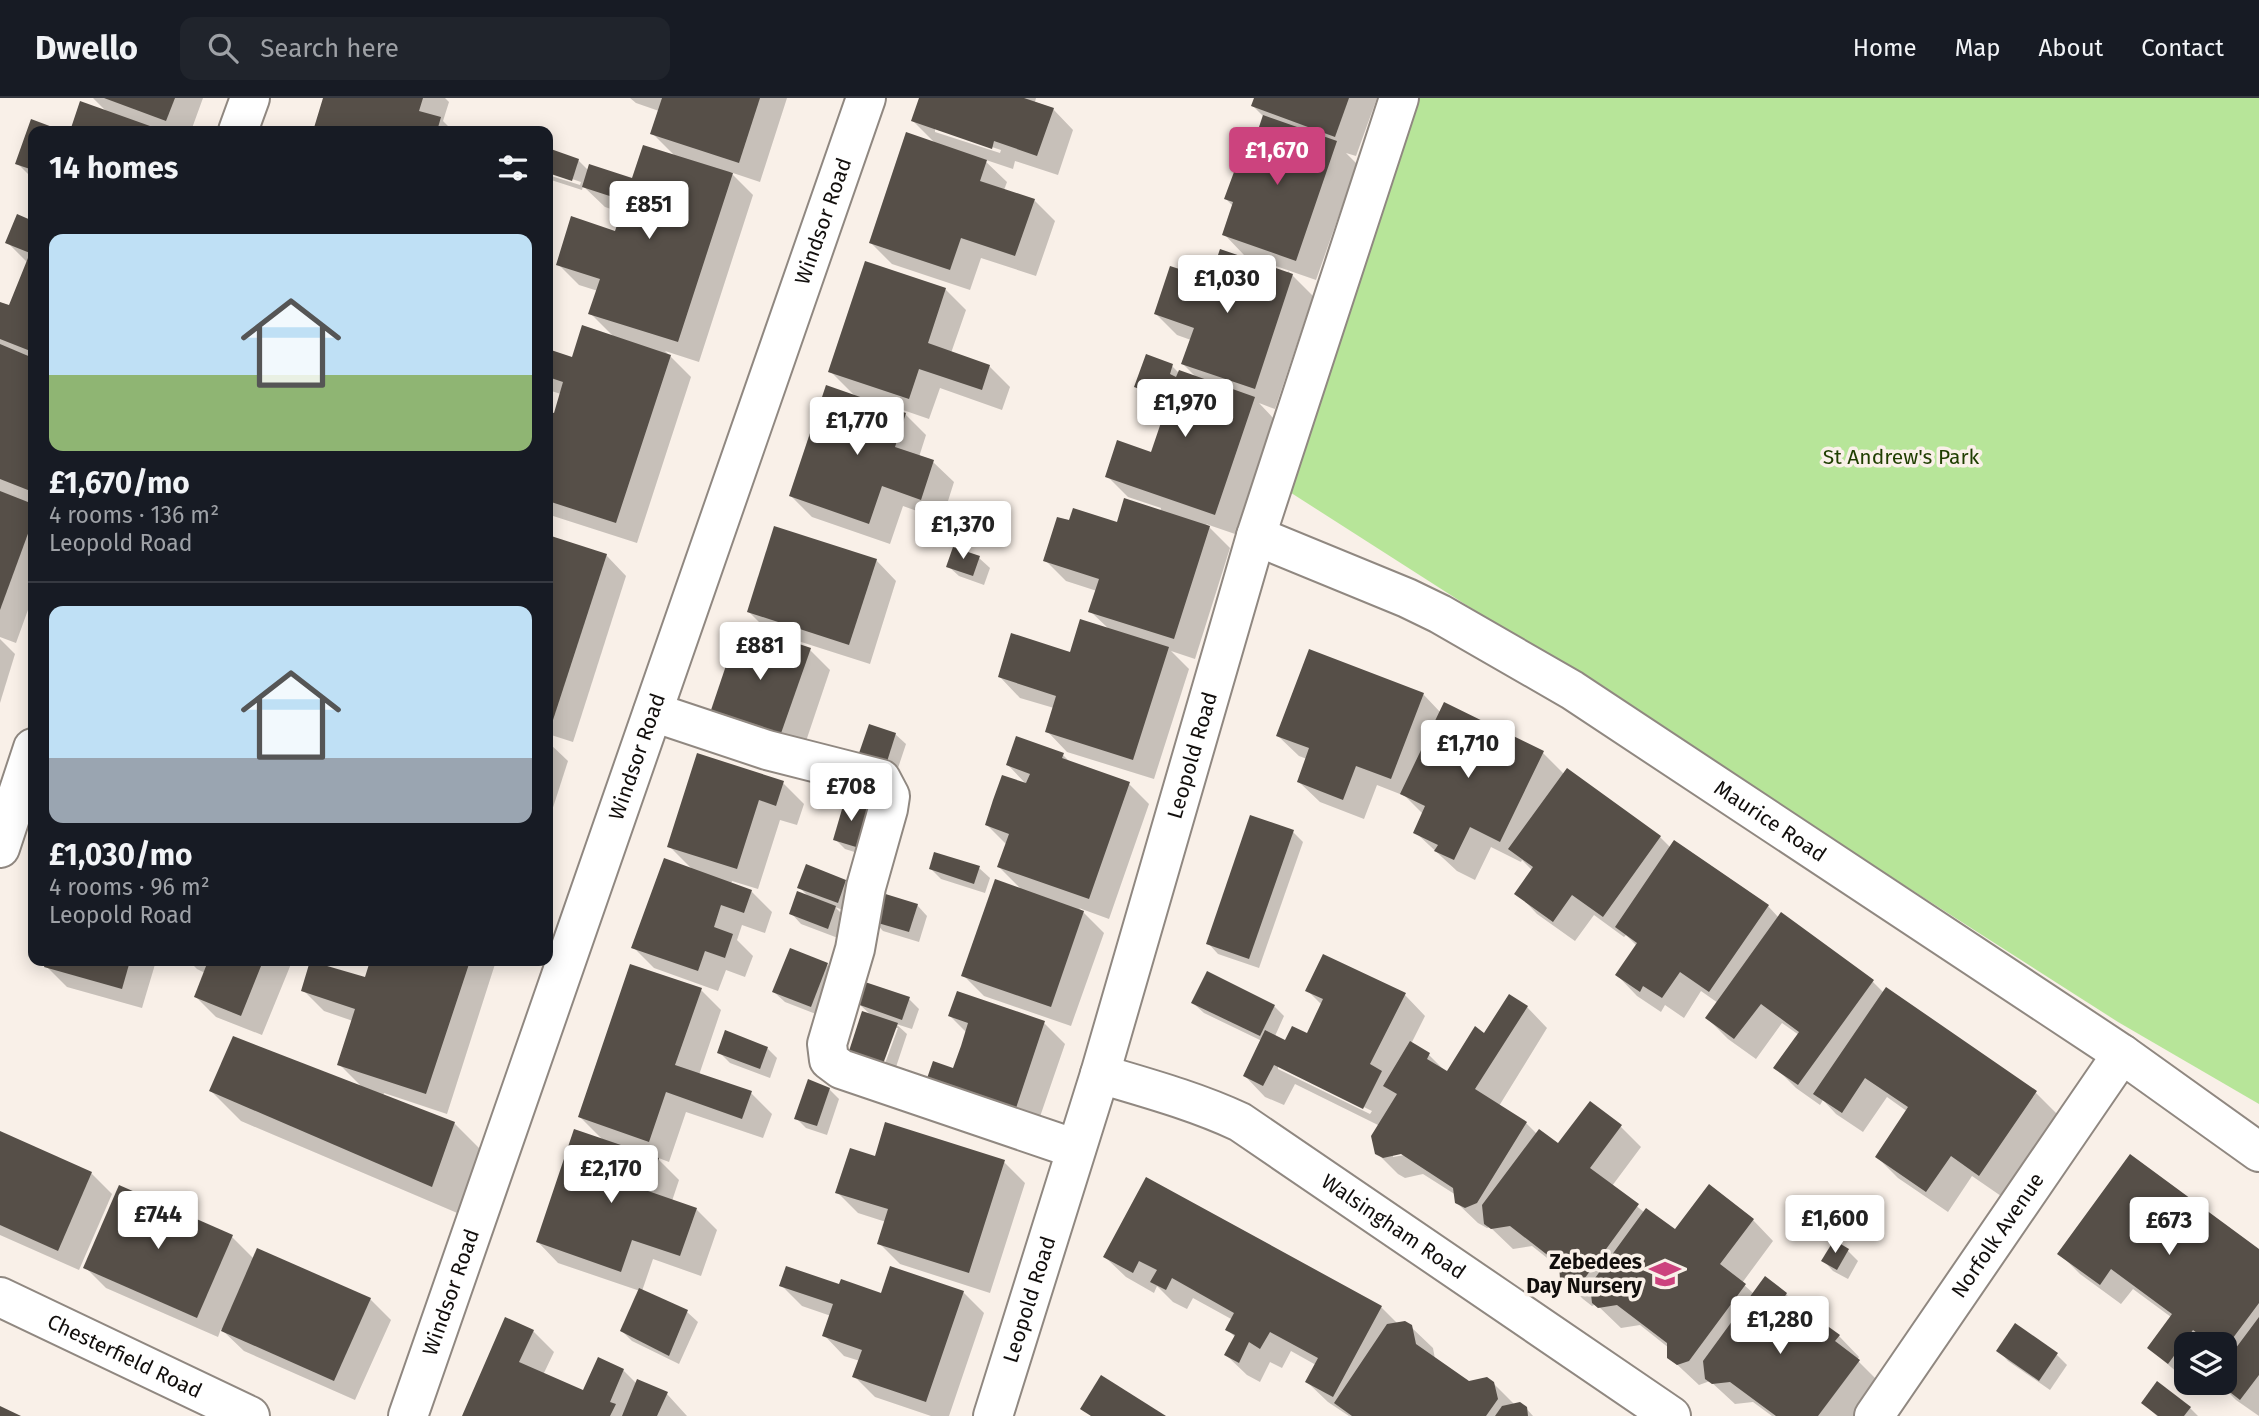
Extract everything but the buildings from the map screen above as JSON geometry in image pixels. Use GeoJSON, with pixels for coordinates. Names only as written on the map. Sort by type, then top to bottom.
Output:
{"type":"FeatureCollection","features":[{"type":"Feature","properties":{"kind":"street"},"geometry":{"type":"LineString","coordinates":[[241,126],[250,98]]}},
{"type":"Feature","properties":{"kind":"street","name":"Windsor Road"},"geometry":{"type":"LineString","coordinates":[[408,1416],[866,98]]}},
{"type":"Feature","properties":{"kind":"street","name":"Leopold Road"},"geometry":{"type":"LineString","coordinates":[[993,1416],[1100,1074],[1256,536],[1399,98]]}},
{"type":"Feature","properties":{"kind":"street","name":"Maurice Road"},"geometry":{"type":"LineString","coordinates":[[1256,536],[1440,614],[1572,691],[2122,1054],[2259,1152]]}},
{"type":"Feature","properties":{"kind":"street"},"geometry":{"type":"LineString","coordinates":[[653,712],[767,750],[881,779],[890,796],[888,809],[866,887],[855,949],[827,1044],[830,1059],[841,1069],[1076,1149]]}},
{"type":"Feature","properties":{"kind":"street"},"geometry":{"type":"LineString","coordinates":[[0,848],[28,763]]}},
{"type":"Feature","properties":{"kind":"street","name":"Norfolk Avenue"},"geometry":{"type":"LineString","coordinates":[[1874,1416],[2122,1054]]}},
{"type":"Feature","properties":{"kind":"street","name":"Walsingham Road"},"geometry":{"type":"LineString","coordinates":[[1100,1074],[1210,1108],[1240,1122],[1671,1416]]}},
{"type":"Feature","properties":{"kind":"street","name":"Chesterfield Road"},"geometry":{"type":"LineString","coordinates":[[0,1297],[250,1416]]}},
{"type":"Feature","properties":{"kind":"green space","name":"St Andrew's Park"},"geometry":{"type":"Polygon","coordinates":[[[1413,98],[2259,98],[2259,1104],[2118,1022],[1285,489],[1413,98]]]}},
{"type":"Feature","properties":{"kind":"place","name":"Zebedees Day Nursery"},"geometry":{"type":"Point","coordinates":[1665,1274]}}]}
